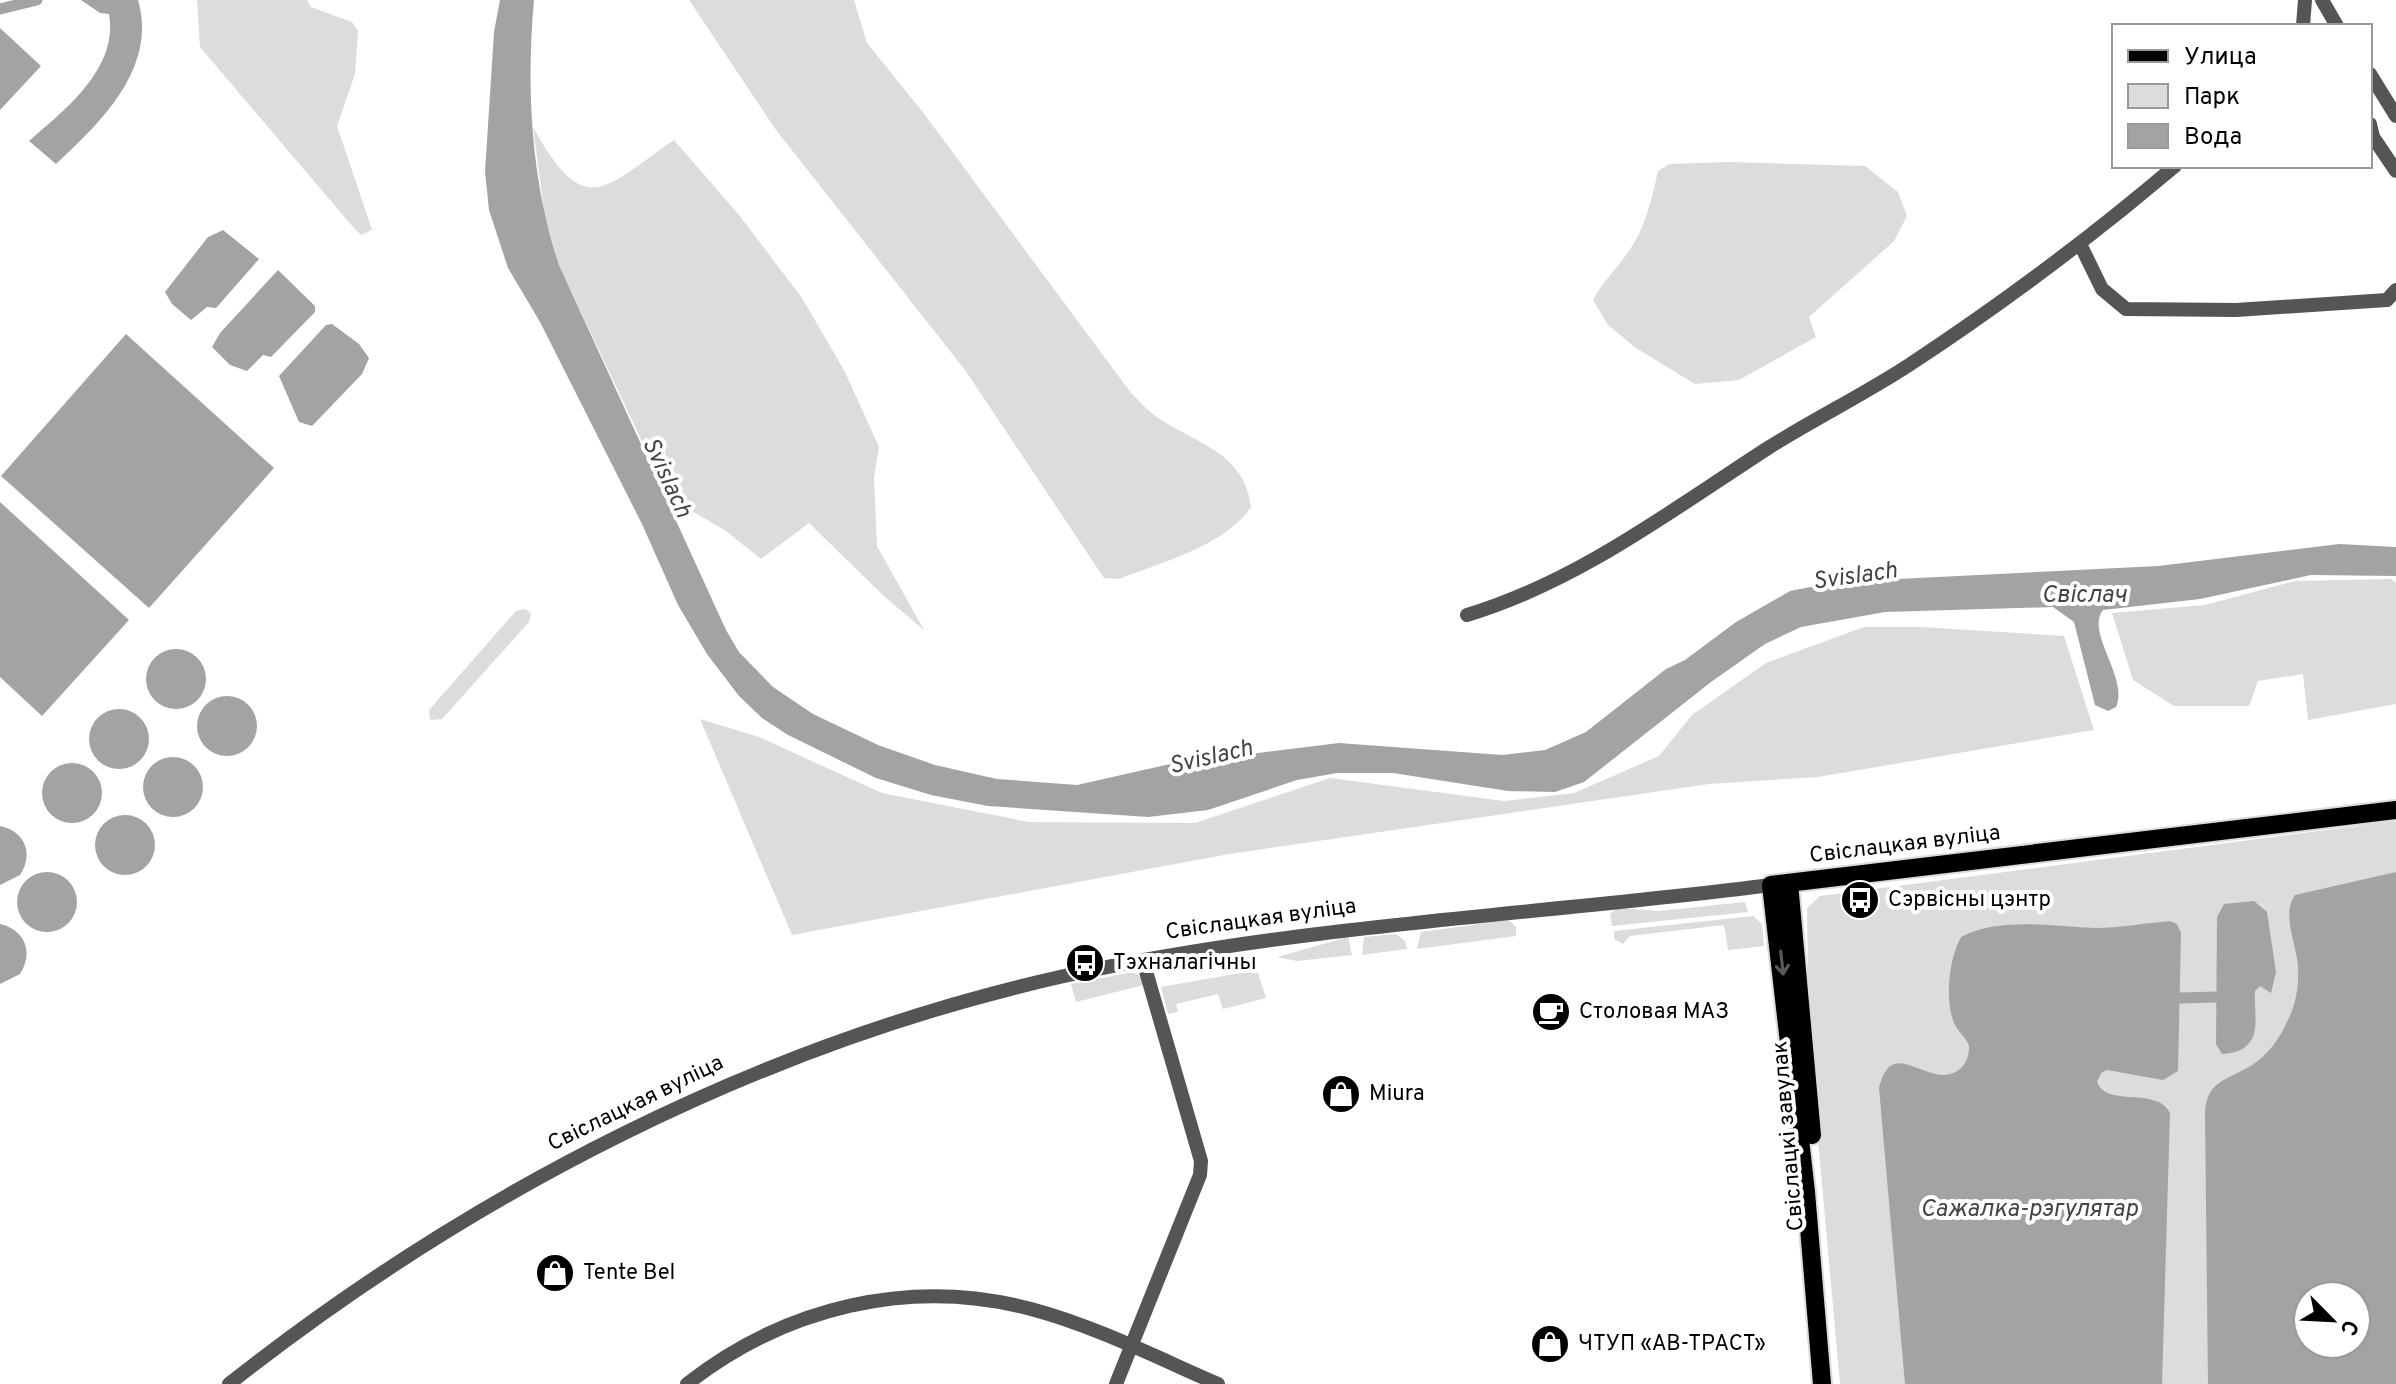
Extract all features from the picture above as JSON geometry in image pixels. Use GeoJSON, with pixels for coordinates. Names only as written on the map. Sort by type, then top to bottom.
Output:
{"type":"FeatureCollection","features":[{"type":"Feature","properties":{"kind":"main road","name":"Свіслацкая вуліца"},"geometry":{"type":"LineString","coordinates":[[1780,884],[2396,810]]}},
{"type":"Feature","properties":{"kind":"main road","name":"Свіслацкі завулак"},"geometry":{"type":"LineString","coordinates":[[1780,884],[1822,1384]]}},
{"type":"Feature","properties":{"kind":"main road","name":"Свіслацкі завулак"},"geometry":{"type":"LineString","coordinates":[[1780,884],[1834,1384]]}},
{"type":"Feature","properties":{"kind":"street"},"geometry":{"type":"LineString","coordinates":[[2303,24],[2305,0]]}},
{"type":"Feature","properties":{"kind":"street"},"geometry":{"type":"LineString","coordinates":[[2322,0],[2336,24]]}},
{"type":"Feature","properties":{"kind":"street"},"geometry":{"type":"LineString","coordinates":[[2372,77],[2396,116]]}},
{"type":"Feature","properties":{"kind":"street"},"geometry":{"type":"LineString","coordinates":[[2372,133],[2396,171]]}},
{"type":"Feature","properties":{"kind":"street"},"geometry":{"type":"LineString","coordinates":[[1467,615],[1539,589],[1584,565],[1803,426],[1908,366],[2081,246],[2173,168]]}},
{"type":"Feature","properties":{"kind":"street"},"geometry":{"type":"LineString","coordinates":[[2081,246],[2102,289],[2126,309],[2236,310],[2387,300],[2396,290]]}},
{"type":"Feature","properties":{"kind":"street","name":"Свіслацкая вуліца"},"geometry":{"type":"LineString","coordinates":[[229,1384],[354,1293],[524,1186],[724,1087],[809,1052],[913,1016],[1062,977],[1265,941],[1780,884]]}},
{"type":"Feature","properties":{"kind":"street"},"geometry":{"type":"LineString","coordinates":[[1116,1384],[1196,1186],[1201,1161],[1143,961]]}},
{"type":"Feature","properties":{"kind":"street"},"geometry":{"type":"LineString","coordinates":[[687,1384],[730,1353],[802,1319],[835,1308],[897,1297],[985,1299],[1034,1310],[1218,1384]]}},
{"type":"Feature","properties":{"kind":"green space"},"geometry":{"type":"Polygon","coordinates":[[[197,0],[307,0],[311,7],[352,22],[358,31],[355,74],[337,126],[372,230],[361,235],[353,227],[200,47],[197,0]]]}},
{"type":"Feature","properties":{"kind":"green space"},"geometry":{"type":"Polygon","coordinates":[[[689,0],[854,0],[867,43],[922,111],[1131,393],[1154,415],[1215,450],[1239,473],[1247,488],[1251,507],[1240,521],[1209,542],[1173,559],[1119,579],[1104,578],[965,370],[776,130],[689,0]]]}},
{"type":"Feature","properties":{"kind":"green space"},"geometry":{"type":"Polygon","coordinates":[[[533,127],[567,176],[582,185],[596,187],[629,172],[674,140],[739,215],[802,298],[845,372],[879,447],[874,478],[877,546],[924,630],[886,598],[809,523],[761,559],[726,531],[668,497],[559,265],[545,218],[533,127]]]}},
{"type":"Feature","properties":{"kind":"green space"},"geometry":{"type":"Polygon","coordinates":[[[1728,162],[1865,166],[1898,192],[1907,216],[1894,241],[1809,317],[1816,337],[1739,380],[1695,384],[1636,348],[1608,325],[1593,300],[1639,235],[1658,171],[1669,164],[1728,162]]]}},
{"type":"Feature","properties":{"kind":"green space"},"geometry":{"type":"Polygon","coordinates":[[[2391,579],[2396,583],[2396,704],[2308,720],[2303,674],[2258,681],[2249,706],[2174,706],[2133,680],[2112,613],[2205,605],[2295,581],[2391,579]]]}},
{"type":"Feature","properties":{"kind":"green space"},"geometry":{"type":"Polygon","coordinates":[[[525,609],[531,614],[529,622],[442,719],[430,720],[429,710],[516,611],[525,609]]]}},
{"type":"Feature","properties":{"kind":"green space"},"geometry":{"type":"Polygon","coordinates":[[[1864,627],[1921,627],[2064,636],[2094,730],[1818,777],[1709,784],[1229,854],[792,935],[700,719],[759,737],[882,793],[1029,822],[1195,823],[1330,778],[1504,801],[1574,793],[1659,756],[1692,715],[1766,663],[1864,627]]]}},
{"type":"Feature","properties":{"kind":"green space"},"geometry":{"type":"Polygon","coordinates":[[[2396,821],[2396,1384],[1840,1384],[1809,1040],[1807,908],[1820,896],[2396,821]]]}},
{"type":"Feature","properties":{"kind":"green space"},"geometry":{"type":"Polygon","coordinates":[[[1745,902],[1748,912],[1612,926],[1610,914],[1617,908],[1658,911],[1745,902]]]}},
{"type":"Feature","properties":{"kind":"green space"},"geometry":{"type":"Polygon","coordinates":[[[1753,916],[1762,924],[1764,946],[1728,950],[1724,925],[1630,936],[1623,944],[1614,939],[1614,931],[1753,916]]]}},
{"type":"Feature","properties":{"kind":"green space"},"geometry":{"type":"Polygon","coordinates":[[[1509,920],[1516,927],[1516,936],[1417,949],[1421,932],[1509,920]]]}},
{"type":"Feature","properties":{"kind":"green space"},"geometry":{"type":"Polygon","coordinates":[[[1396,934],[1405,941],[1407,949],[1362,955],[1364,937],[1396,934]]]}},
{"type":"Feature","properties":{"kind":"green space"},"geometry":{"type":"Polygon","coordinates":[[[1348,937],[1352,955],[1297,961],[1277,957],[1348,937]]]}},
{"type":"Feature","properties":{"kind":"green space"},"geometry":{"type":"Polygon","coordinates":[[[1257,970],[1266,998],[1223,1009],[1218,994],[1176,1004],[1178,1012],[1168,1014],[1161,987],[1257,970]]]}},
{"type":"Feature","properties":{"kind":"green space"},"geometry":{"type":"Polygon","coordinates":[[[1133,972],[1142,977],[1144,985],[1076,1002],[1071,984],[1133,972]]]}},
{"type":"Feature","properties":{"kind":"water"},"geometry":{"type":"Polygon","coordinates":[[[81,0],[138,0],[142,25],[140,49],[121,92],[107,112],[56,164],[29,141],[86,86],[98,70],[110,34],[109,14],[100,13],[81,0]]]}},
{"type":"Feature","properties":{"kind":"water","name":"Свіслач"},"geometry":{"type":"Polygon","coordinates":[[[500,0],[534,0],[531,67],[533,134],[542,201],[559,265],[726,630],[739,652],[773,687],[813,714],[878,745],[935,765],[997,779],[1077,785],[1170,764],[1339,743],[1502,755],[1545,750],[1586,732],[1666,669],[1685,660],[1736,622],[1790,591],[1837,582],[2158,566],[2339,544],[2396,547],[2396,576],[2311,575],[2200,599],[2103,610],[2099,630],[2113,669],[2118,695],[2116,707],[2108,711],[2095,705],[2074,622],[2053,607],[1885,612],[1801,627],[1765,644],[1711,682],[1584,782],[1555,792],[1508,791],[1393,773],[1337,773],[1297,780],[1208,810],[1148,817],[988,806],[931,795],[876,778],[788,735],[762,718],[739,696],[707,654],[678,605],[642,524],[540,322],[508,268],[489,210],[485,172],[494,32],[500,0]]]}},
{"type":"Feature","properties":{"kind":"water"},"geometry":{"type":"Polygon","coordinates":[[[0,28],[41,66],[0,110],[0,28]]]}},
{"type":"Feature","properties":{"kind":"water"},"geometry":{"type":"Polygon","coordinates":[[[223,230],[259,259],[216,308],[207,307],[191,320],[172,304],[165,292],[208,237],[223,230]]]}},
{"type":"Feature","properties":{"kind":"water"},"geometry":{"type":"Polygon","coordinates":[[[278,270],[315,306],[315,312],[271,357],[263,355],[247,371],[230,365],[212,347],[220,333],[278,270]]]}},
{"type":"Feature","properties":{"kind":"water"},"geometry":{"type":"Polygon","coordinates":[[[332,324],[359,344],[369,358],[362,374],[312,426],[299,422],[279,376],[326,325],[332,324]]]}},
{"type":"Feature","properties":{"kind":"water"},"geometry":{"type":"Polygon","coordinates":[[[126,334],[274,468],[149,608],[1,476],[126,334]]]}},
{"type":"Feature","properties":{"kind":"water"},"geometry":{"type":"Polygon","coordinates":[[[0,502],[129,620],[42,716],[0,677],[0,502]]]}},
{"type":"Feature","properties":{"kind":"water"},"geometry":{"type":"Polygon","coordinates":[[[176,649],[197,658],[206,679],[197,700],[176,709],[155,700],[146,679],[155,658],[176,649]]]}},
{"type":"Feature","properties":{"kind":"water"},"geometry":{"type":"Polygon","coordinates":[[[227,696],[248,705],[257,726],[248,747],[227,756],[206,747],[197,726],[206,705],[227,696]]]}},
{"type":"Feature","properties":{"kind":"water"},"geometry":{"type":"Polygon","coordinates":[[[119,709],[140,718],[149,739],[140,760],[119,769],[98,760],[89,739],[98,718],[119,709]]]}},
{"type":"Feature","properties":{"kind":"water"},"geometry":{"type":"Polygon","coordinates":[[[173,757],[194,766],[203,787],[194,808],[173,817],[152,808],[143,787],[152,766],[173,757]]]}},
{"type":"Feature","properties":{"kind":"water"},"geometry":{"type":"Polygon","coordinates":[[[72,763],[93,772],[102,793],[93,814],[72,823],[51,814],[42,793],[51,772],[72,763]]]}},
{"type":"Feature","properties":{"kind":"water"},"geometry":{"type":"Polygon","coordinates":[[[125,815],[146,824],[155,845],[146,866],[125,875],[104,866],[95,845],[104,824],[125,815]]]}},
{"type":"Feature","properties":{"kind":"water"},"geometry":{"type":"Polygon","coordinates":[[[0,826],[21,838],[25,844],[26,859],[20,875],[0,885],[0,826]]]}},
{"type":"Feature","properties":{"kind":"water"},"geometry":{"type":"Polygon","coordinates":[[[47,872],[68,881],[77,902],[68,923],[47,932],[26,923],[17,902],[26,881],[47,872]]]}},
{"type":"Feature","properties":{"kind":"water"},"geometry":{"type":"Polygon","coordinates":[[[2396,872],[2396,1384],[2208,1384],[2206,1103],[2209,1094],[2220,1082],[2252,1065],[2268,1051],[2290,1016],[2298,981],[2289,911],[2295,895],[2396,872]]]}},
{"type":"Feature","properties":{"kind":"water"},"geometry":{"type":"Polygon","coordinates":[[[2254,901],[2267,912],[2276,972],[2271,993],[2260,986],[2255,991],[2256,1021],[2252,1039],[2236,1051],[2222,1054],[2216,1044],[2217,917],[2224,904],[2254,901]]]}},
{"type":"Feature","properties":{"kind":"water","name":"Сажалка-рэгулятар"},"geometry":{"type":"Polygon","coordinates":[[[2170,921],[2177,924],[2181,933],[2178,1071],[2163,1080],[2107,1070],[2101,1073],[2097,1082],[2102,1090],[2111,1094],[2155,1100],[2170,1113],[2162,1384],[1905,1384],[1879,1088],[1883,1076],[1893,1064],[1906,1064],[1939,1075],[1953,1073],[1963,1066],[1969,1046],[1955,1025],[1949,993],[1953,956],[1961,937],[2010,925],[2096,928],[2170,921]]]}},
{"type":"Feature","properties":{"kind":"water"},"geometry":{"type":"Polygon","coordinates":[[[0,924],[16,931],[21,937],[25,943],[26,958],[20,974],[0,984],[0,924]]]}},
{"type":"Feature","properties":{"kind":"waterway"},"geometry":{"type":"LineString","coordinates":[[0,9],[37,0]]}},
{"type":"Feature","properties":{"kind":"waterway"},"geometry":{"type":"LineString","coordinates":[[2180,998],[2217,997]]}},
{"type":"Feature","properties":{"kind":"place","name":"Сэрвісны цэнтр"},"geometry":{"type":"Point","coordinates":[1860,900]}},
{"type":"Feature","properties":{"kind":"place","name":"Тэхналагічны"},"geometry":{"type":"Point","coordinates":[1085,963]}},
{"type":"Feature","properties":{"kind":"place","name":"Столовая МАЗ"},"geometry":{"type":"Point","coordinates":[1551,1012]}},
{"type":"Feature","properties":{"kind":"place","name":"Miura"},"geometry":{"type":"Point","coordinates":[1341,1094]}},
{"type":"Feature","properties":{"kind":"place","name":"Tente Bel"},"geometry":{"type":"Point","coordinates":[555,1273]}},
{"type":"Feature","properties":{"kind":"place","name":"ЧТУП «АВ-ТРАСТ»"},"geometry":{"type":"Point","coordinates":[1550,1344]}},
{"type":"Feature","properties":{"kind":"water label","name":"Svislach"},"geometry":{"type":"Point","coordinates":[666,478]}},
{"type":"Feature","properties":{"kind":"water label","name":"Svislach"},"geometry":{"type":"Point","coordinates":[1855,577]}},
{"type":"Feature","properties":{"kind":"water label","name":"Svislach"},"geometry":{"type":"Point","coordinates":[1211,758]}}]}
